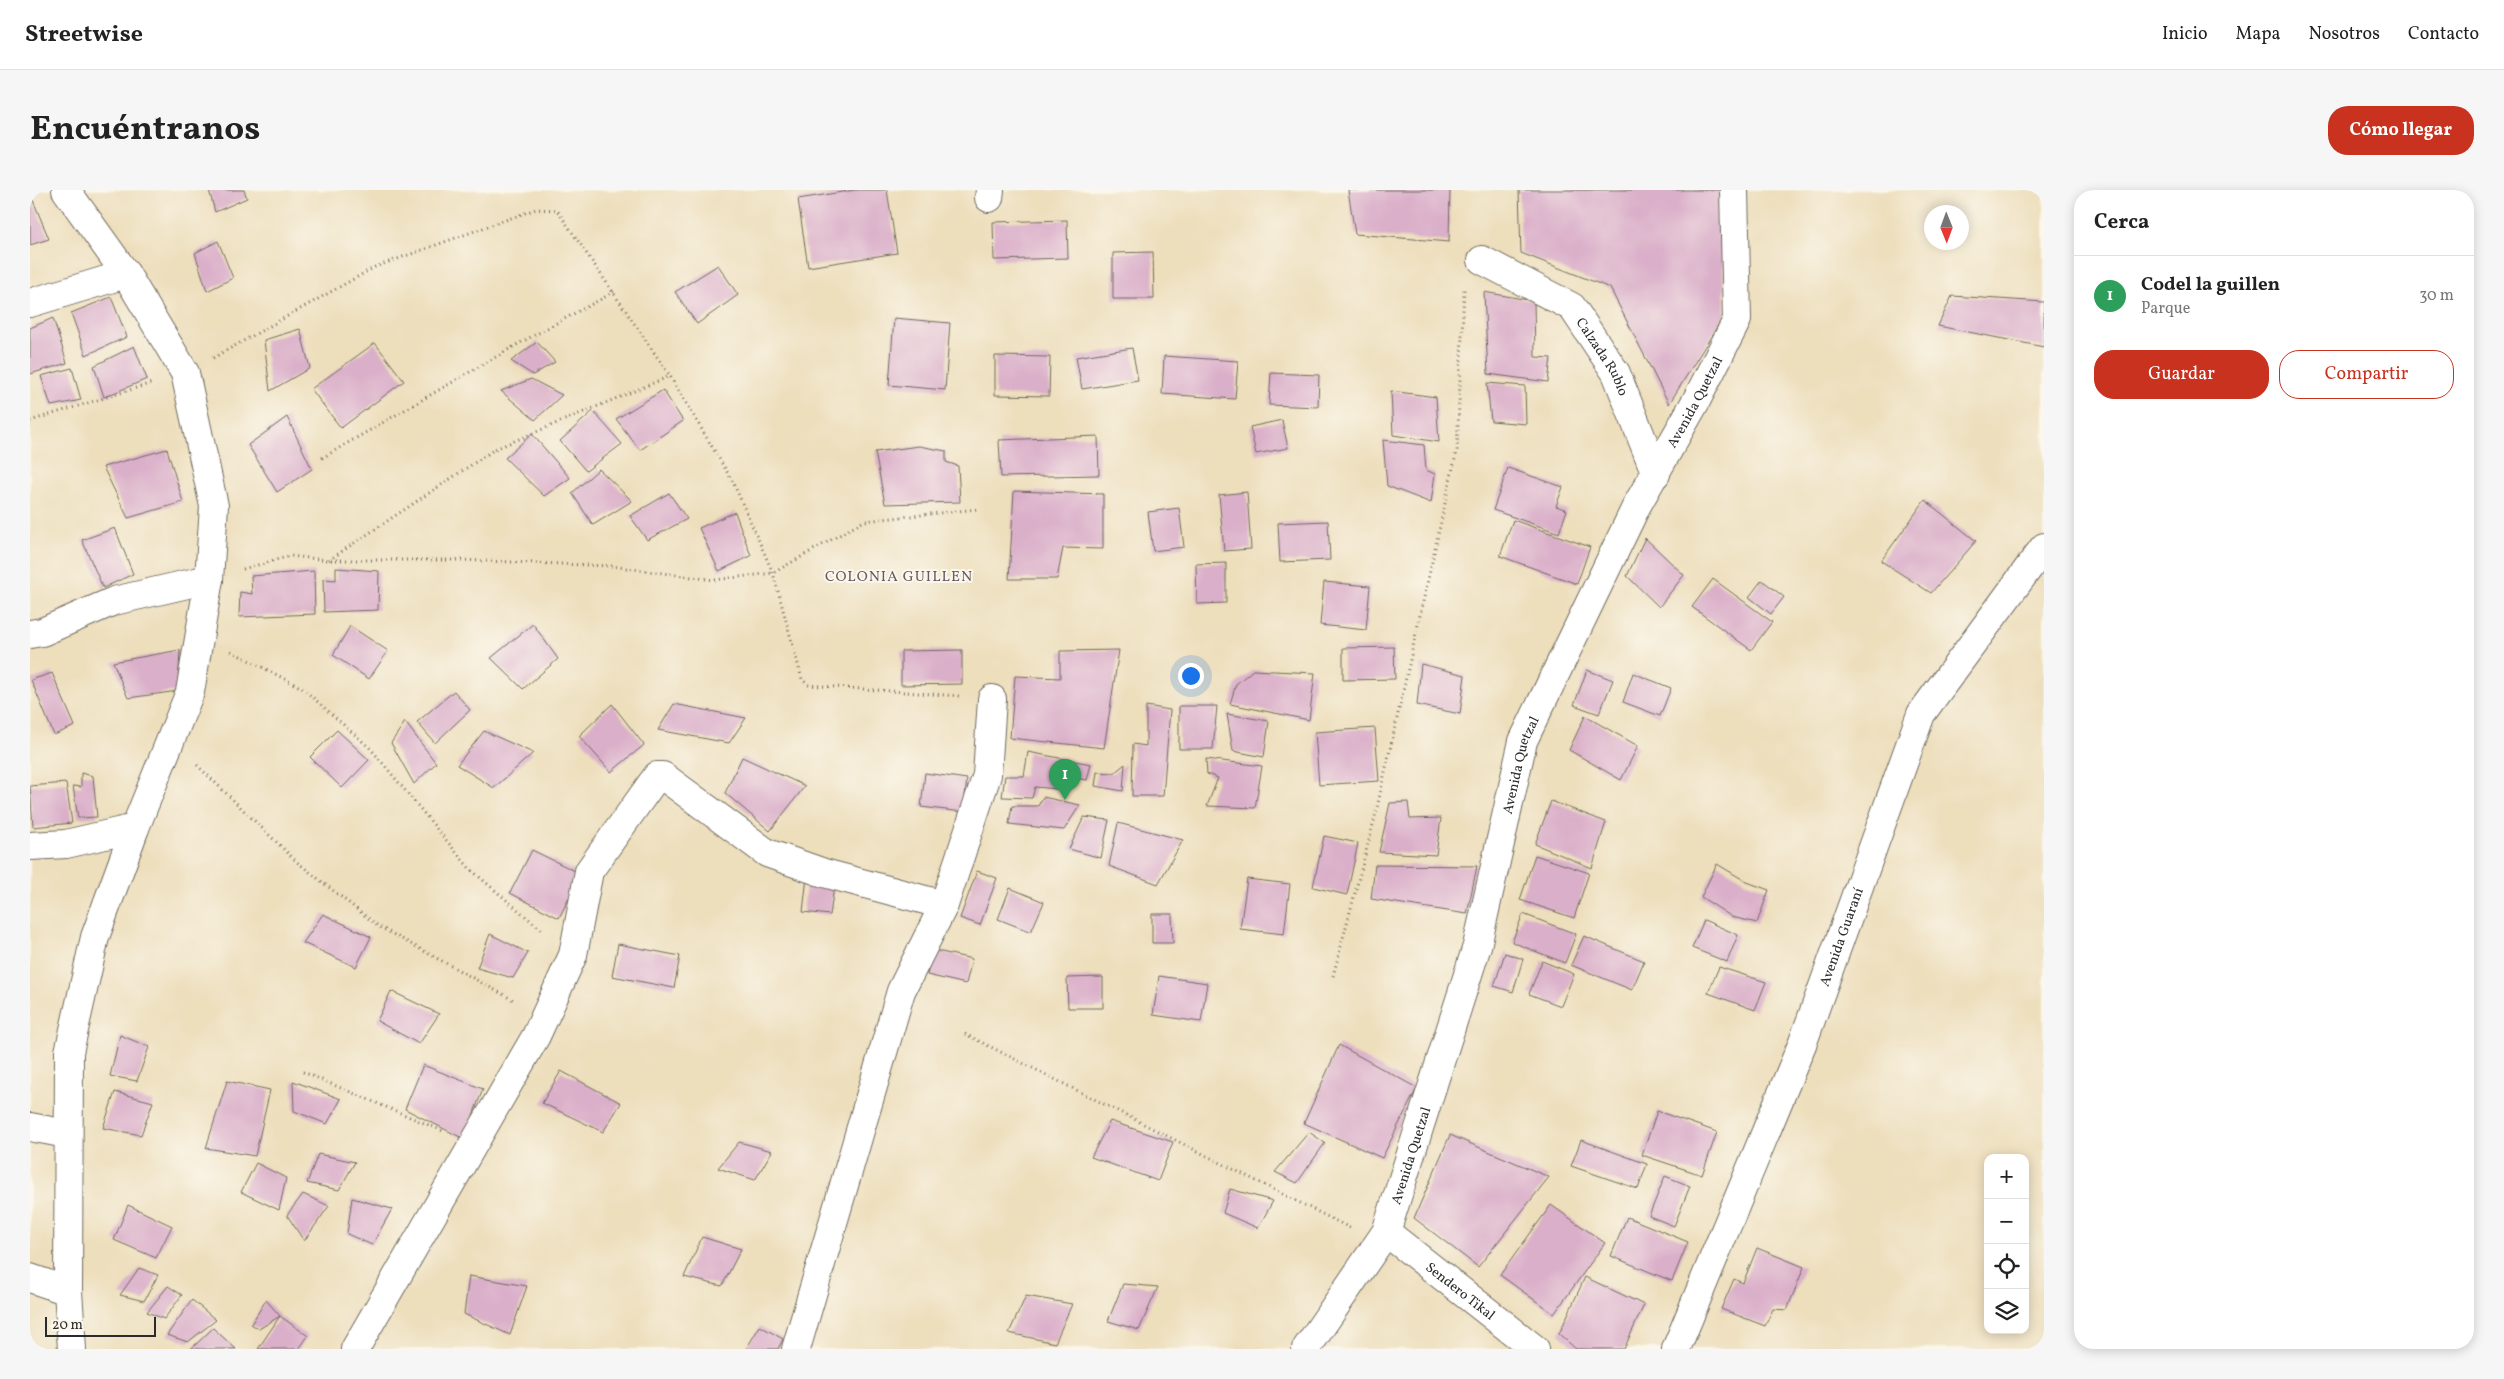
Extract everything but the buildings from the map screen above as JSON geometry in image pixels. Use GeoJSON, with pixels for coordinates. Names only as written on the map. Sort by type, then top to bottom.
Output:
{"type":"FeatureCollection","features":[{"type":"Feature","properties":{"kind":"street"},"geometry":{"type":"LineString","coordinates":[[66,190],[126,274],[185,373],[214,506],[209,579],[190,692],[135,828],[95,938],[71,1042],[67,1134],[68,1291],[72,1349]]}},
{"type":"Feature","properties":{"kind":"street","name":"Avenida Quetzal"},"geometry":{"type":"LineString","coordinates":[[1306,1349],[1383,1237],[1477,946],[1523,742],[1598,582],[1637,505],[1656,474],[1737,320],[1734,190]]}},
{"type":"Feature","properties":{"kind":"street","name":"Calzada Rublo"},"geometry":{"type":"LineString","coordinates":[[1482,260],[1572,307],[1616,373],[1656,474]]}},
{"type":"Feature","properties":{"kind":"street"},"geometry":{"type":"LineString","coordinates":[[30,303],[126,274]]}},
{"type":"Feature","properties":{"kind":"street","name":"Avenida Guaraní"},"geometry":{"type":"LineString","coordinates":[[1676,1349],[1803,1042],[1921,714],[2044,547]]}},
{"type":"Feature","properties":{"kind":"street"},"geometry":{"type":"LineString","coordinates":[[30,634],[42,632],[114,600],[209,579]]}},
{"type":"Feature","properties":{"kind":"street"},"geometry":{"type":"LineString","coordinates":[[796,1349],[901,992],[944,905],[986,775],[992,699]]}},
{"type":"Feature","properties":{"kind":"street"},"geometry":{"type":"LineString","coordinates":[[356,1349],[536,1036],[573,956],[589,871],[657,776],[663,776],[767,853],[824,873],[944,905]]}},
{"type":"Feature","properties":{"kind":"street"},"geometry":{"type":"LineString","coordinates":[[30,846],[66,844],[135,828]]}},
{"type":"Feature","properties":{"kind":"street"},"geometry":{"type":"LineString","coordinates":[[30,1127],[67,1134]]}},
{"type":"Feature","properties":{"kind":"street","name":"Sendero Tikal"},"geometry":{"type":"LineString","coordinates":[[1383,1237],[1535,1349]]}},
{"type":"Feature","properties":{"kind":"street"},"geometry":{"type":"LineString","coordinates":[[30,1278],[68,1291]]}},
{"type":"Feature","properties":{"kind":"path"},"geometry":{"type":"LineString","coordinates":[[30,421],[185,373],[374,267],[536,209],[557,210],[670,376],[733,482],[773,573],[802,679],[808,685],[992,699]]}},
{"type":"Feature","properties":{"kind":"path"},"geometry":{"type":"LineString","coordinates":[[1333,976],[1374,821],[1457,450],[1464,288],[1482,260]]}},
{"type":"Feature","properties":{"kind":"path"},"geometry":{"type":"LineString","coordinates":[[322,458],[518,344],[614,292]]}},
{"type":"Feature","properties":{"kind":"path"},"geometry":{"type":"LineString","coordinates":[[328,560],[495,449],[670,376]]}},
{"type":"Feature","properties":{"kind":"path"},"geometry":{"type":"LineString","coordinates":[[209,579],[290,556],[328,560],[460,560],[611,566],[714,580],[773,573],[864,521],[976,509]]}},
{"type":"Feature","properties":{"kind":"path"},"geometry":{"type":"LineString","coordinates":[[199,635],[302,688],[371,749],[470,869],[573,956]]}},
{"type":"Feature","properties":{"kind":"path"},"geometry":{"type":"LineString","coordinates":[[171,739],[297,862],[378,926],[544,1017]]}},
{"type":"Feature","properties":{"kind":"path"},"geometry":{"type":"LineString","coordinates":[[965,1034],[1383,1237]]}},
{"type":"Feature","properties":{"kind":"path"},"geometry":{"type":"LineString","coordinates":[[303,1072],[474,1144]]}},
{"type":"Feature","properties":{"kind":"place","name":"Codel la guillen"},"geometry":{"type":"Point","coordinates":[1065,800]}},
{"type":"Feature","properties":{"kind":"district","name":"COLONIA GUILLEN"},"geometry":{"type":"Point","coordinates":[899,576]}}]}
